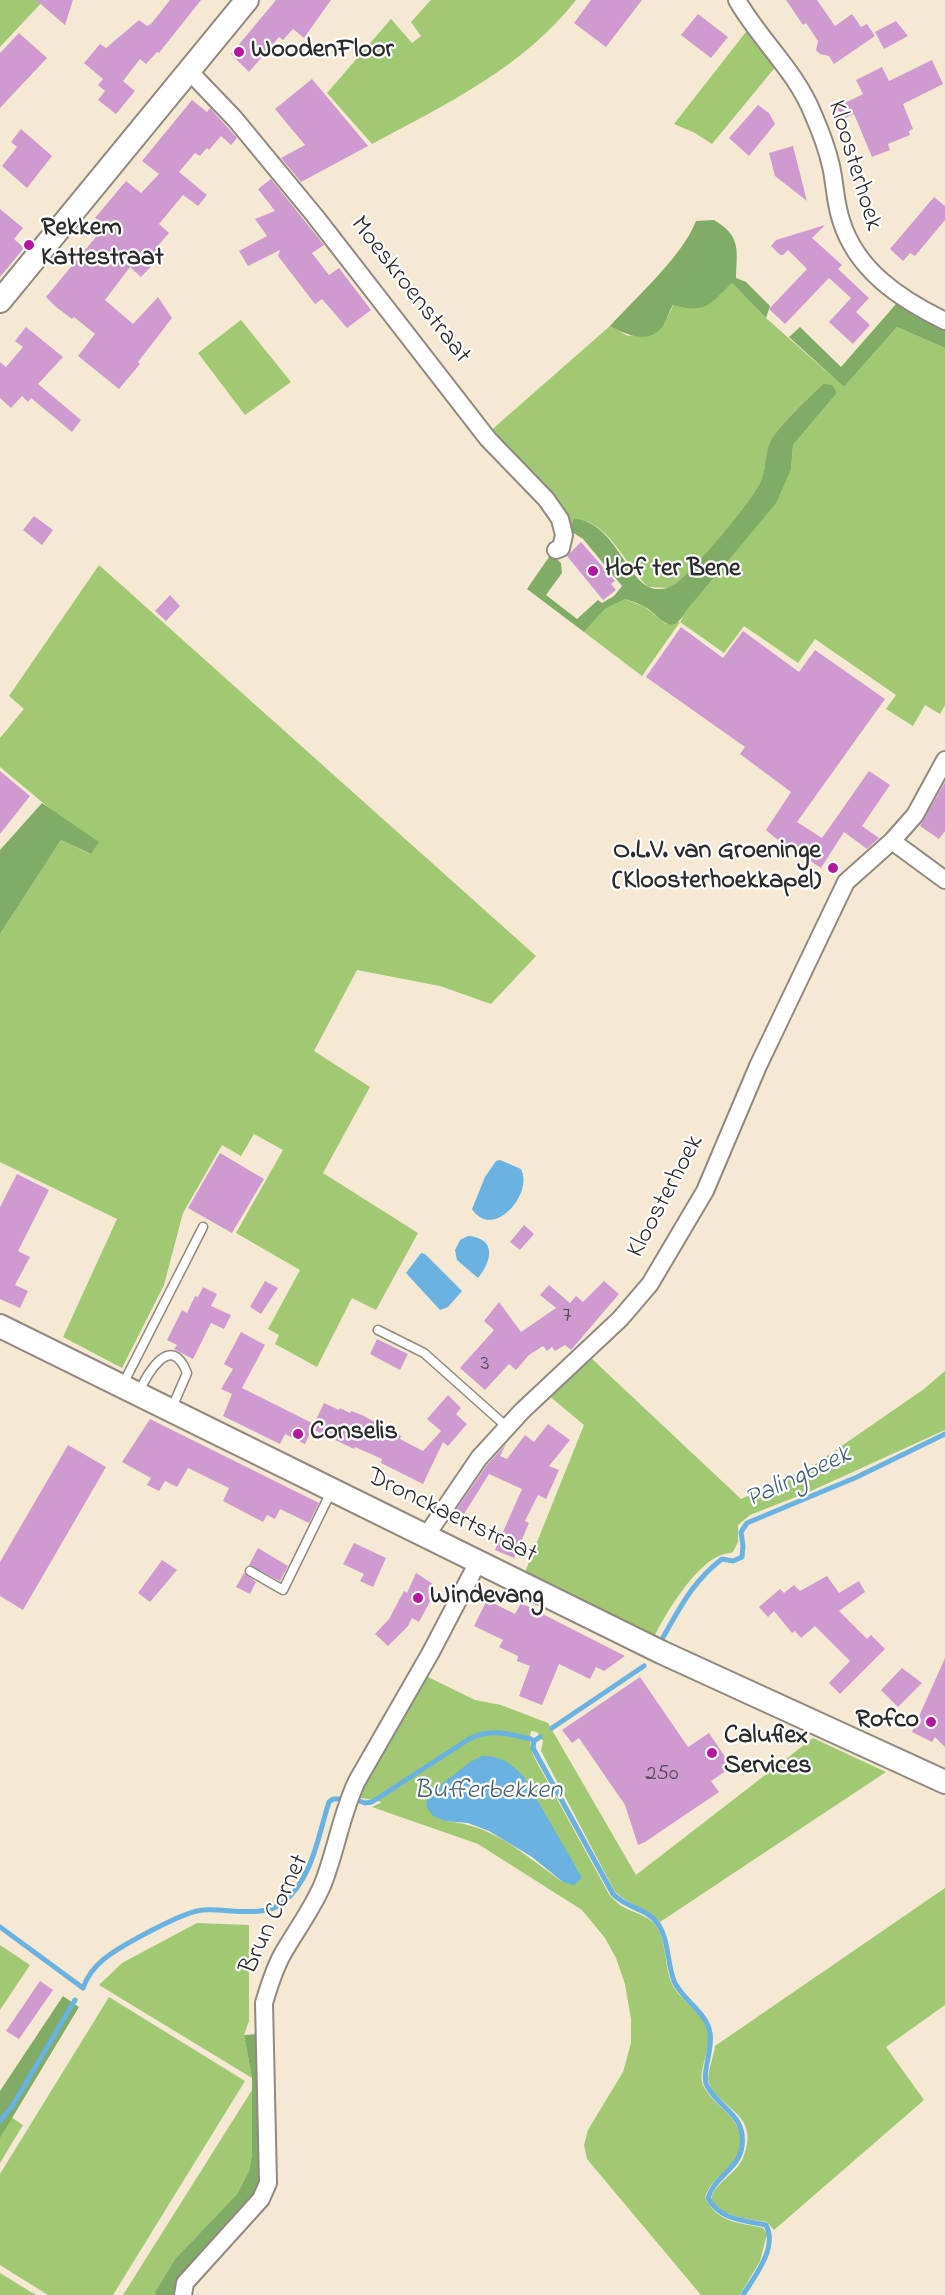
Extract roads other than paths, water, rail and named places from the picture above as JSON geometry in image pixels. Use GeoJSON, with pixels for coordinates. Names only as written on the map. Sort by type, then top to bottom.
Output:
{"type":"FeatureCollection","features":[{"type":"Feature","properties":{"kind":"main road"},"geometry":{"type":"LineString","coordinates":[[0,301],[247,0]]}},
{"type":"Feature","properties":{"kind":"main road","name":"Dronckaertstraat"},"geometry":{"type":"LineString","coordinates":[[0,1326],[661,1652],[945,1782]]}},
{"type":"Feature","properties":{"kind":"street","name":"Kloosterhoek"},"geometry":{"type":"LineString","coordinates":[[737,0],[800,89],[813,112],[831,165],[840,219],[852,249],[878,279],[917,308],[945,321]]}},
{"type":"Feature","properties":{"kind":"street","name":"Moeskroenstraat"},"geometry":{"type":"LineString","coordinates":[[190,72],[235,119],[315,216],[488,439],[546,499],[561,519],[564,535],[561,548],[556,550]]}},
{"type":"Feature","properties":{"kind":"street","name":"Kloosterhoek"},"geometry":{"type":"LineString","coordinates":[[426,1536],[478,1458],[572,1363],[620,1319],[650,1284],[705,1191],[758,1066],[846,882],[892,842],[915,815],[945,760]]}},
{"type":"Feature","properties":{"kind":"street"},"geometry":{"type":"LineString","coordinates":[[892,842],[945,880]]}},
{"type":"Feature","properties":{"kind":"street","name":"Brun Cornet"},"geometry":{"type":"LineString","coordinates":[[183,2295],[185,2283],[261,2199],[268,2183],[264,2003],[270,1982],[282,1955],[314,1903],[323,1883],[347,1803],[357,1780],[431,1652],[478,1562]]}},
{"type":"Feature","properties":{"kind":"lane"},"geometry":{"type":"LineString","coordinates":[[130,1390],[203,1227]]}},
{"type":"Feature","properties":{"kind":"lane"},"geometry":{"type":"LineString","coordinates":[[378,1330],[424,1353],[507,1427]]}},
{"type":"Feature","properties":{"kind":"lane"},"geometry":{"type":"LineString","coordinates":[[130,1390],[158,1361],[165,1356],[174,1356],[183,1363],[187,1373],[171,1410]]}},
{"type":"Feature","properties":{"kind":"lane"},"geometry":{"type":"LineString","coordinates":[[250,1571],[283,1590],[332,1490]]}},
{"type":"Feature","properties":{"kind":"water"},"geometry":{"type":"Polygon","coordinates":[[[500,1160],[521,1169],[522,1190],[517,1201],[509,1210],[500,1217],[490,1220],[481,1217],[472,1209],[485,1177],[496,1161],[500,1160]]]}},
{"type":"Feature","properties":{"kind":"water"},"geometry":{"type":"Polygon","coordinates":[[[468,1236],[484,1241],[488,1246],[489,1258],[478,1278],[457,1260],[455,1250],[460,1240],[468,1236]]]}},
{"type":"Feature","properties":{"kind":"water"},"geometry":{"type":"Polygon","coordinates":[[[421,1253],[425,1254],[462,1291],[448,1307],[440,1310],[406,1273],[421,1253]]]}},
{"type":"Feature","properties":{"kind":"water","name":"Bufferbekken"},"geometry":{"type":"Polygon","coordinates":[[[482,1756],[505,1761],[524,1777],[582,1878],[574,1885],[563,1882],[532,1857],[489,1831],[468,1823],[446,1821],[433,1816],[426,1806],[428,1795],[470,1762],[482,1756]]]}},
{"type":"Feature","properties":{"kind":"waterway","name":"Palingbeek"},"geometry":{"type":"LineString","coordinates":[[662,1639],[702,1577],[722,1559],[733,1561],[742,1557],[741,1532],[747,1523],[857,1477],[945,1434]]}},
{"type":"Feature","properties":{"kind":"waterway","name":"Palingbeek"},"geometry":{"type":"LineString","coordinates":[[552,1728],[644,1666]]}},
{"type":"Feature","properties":{"kind":"waterway","name":"Palingbeek"},"geometry":{"type":"LineString","coordinates":[[357,1800],[365,1803],[372,1802],[477,1736],[500,1733],[534,1741],[540,1737]]}},
{"type":"Feature","properties":{"kind":"waterway"},"geometry":{"type":"LineString","coordinates":[[534,1741],[533,1748],[613,1894],[648,1915],[658,1924],[664,1937],[674,1981],[708,2026],[710,2047],[705,2075],[707,2086],[736,2119],[742,2135],[742,2146],[737,2160],[716,2184],[708,2198],[719,2211],[726,2215],[766,2225],[769,2234],[764,2261],[743,2295]]}},
{"type":"Feature","properties":{"kind":"waterway","name":"Palingbeek"},"geometry":{"type":"LineString","coordinates":[[0,1927],[83,1988],[91,1972],[112,1953],[182,1916],[203,1910],[245,1912],[266,1910],[284,1902],[302,1881],[308,1868],[329,1802],[333,1799],[341,1799]]}},
{"type":"Feature","properties":{"kind":"waterway","name":"Palingbeek"},"geometry":{"type":"LineString","coordinates":[[0,2121],[13,2105],[75,2000]]}},
{"type":"Feature","properties":{"kind":"place","name":"WoodenFloor"},"geometry":{"type":"Point","coordinates":[239,52]}},
{"type":"Feature","properties":{"kind":"place","name":"Rekkem Kattestraat"},"geometry":{"type":"Point","coordinates":[29,245]}},
{"type":"Feature","properties":{"kind":"place","name":"Hof ter Bene"},"geometry":{"type":"Point","coordinates":[593,571]}},
{"type":"Feature","properties":{"kind":"place","name":"O.L.V. van Groeninge (Kloosterhoekkapel)"},"geometry":{"type":"Point","coordinates":[833,868]}},
{"type":"Feature","properties":{"kind":"place","name":"Conselis"},"geometry":{"type":"Point","coordinates":[298,1434]}},
{"type":"Feature","properties":{"kind":"place","name":"Windevang"},"geometry":{"type":"Point","coordinates":[418,1598]}},
{"type":"Feature","properties":{"kind":"place","name":"Rofco"},"geometry":{"type":"Point","coordinates":[931,1722]}},
{"type":"Feature","properties":{"kind":"place","name":"Caluflex Services"},"geometry":{"type":"Point","coordinates":[712,1753]}}]}
